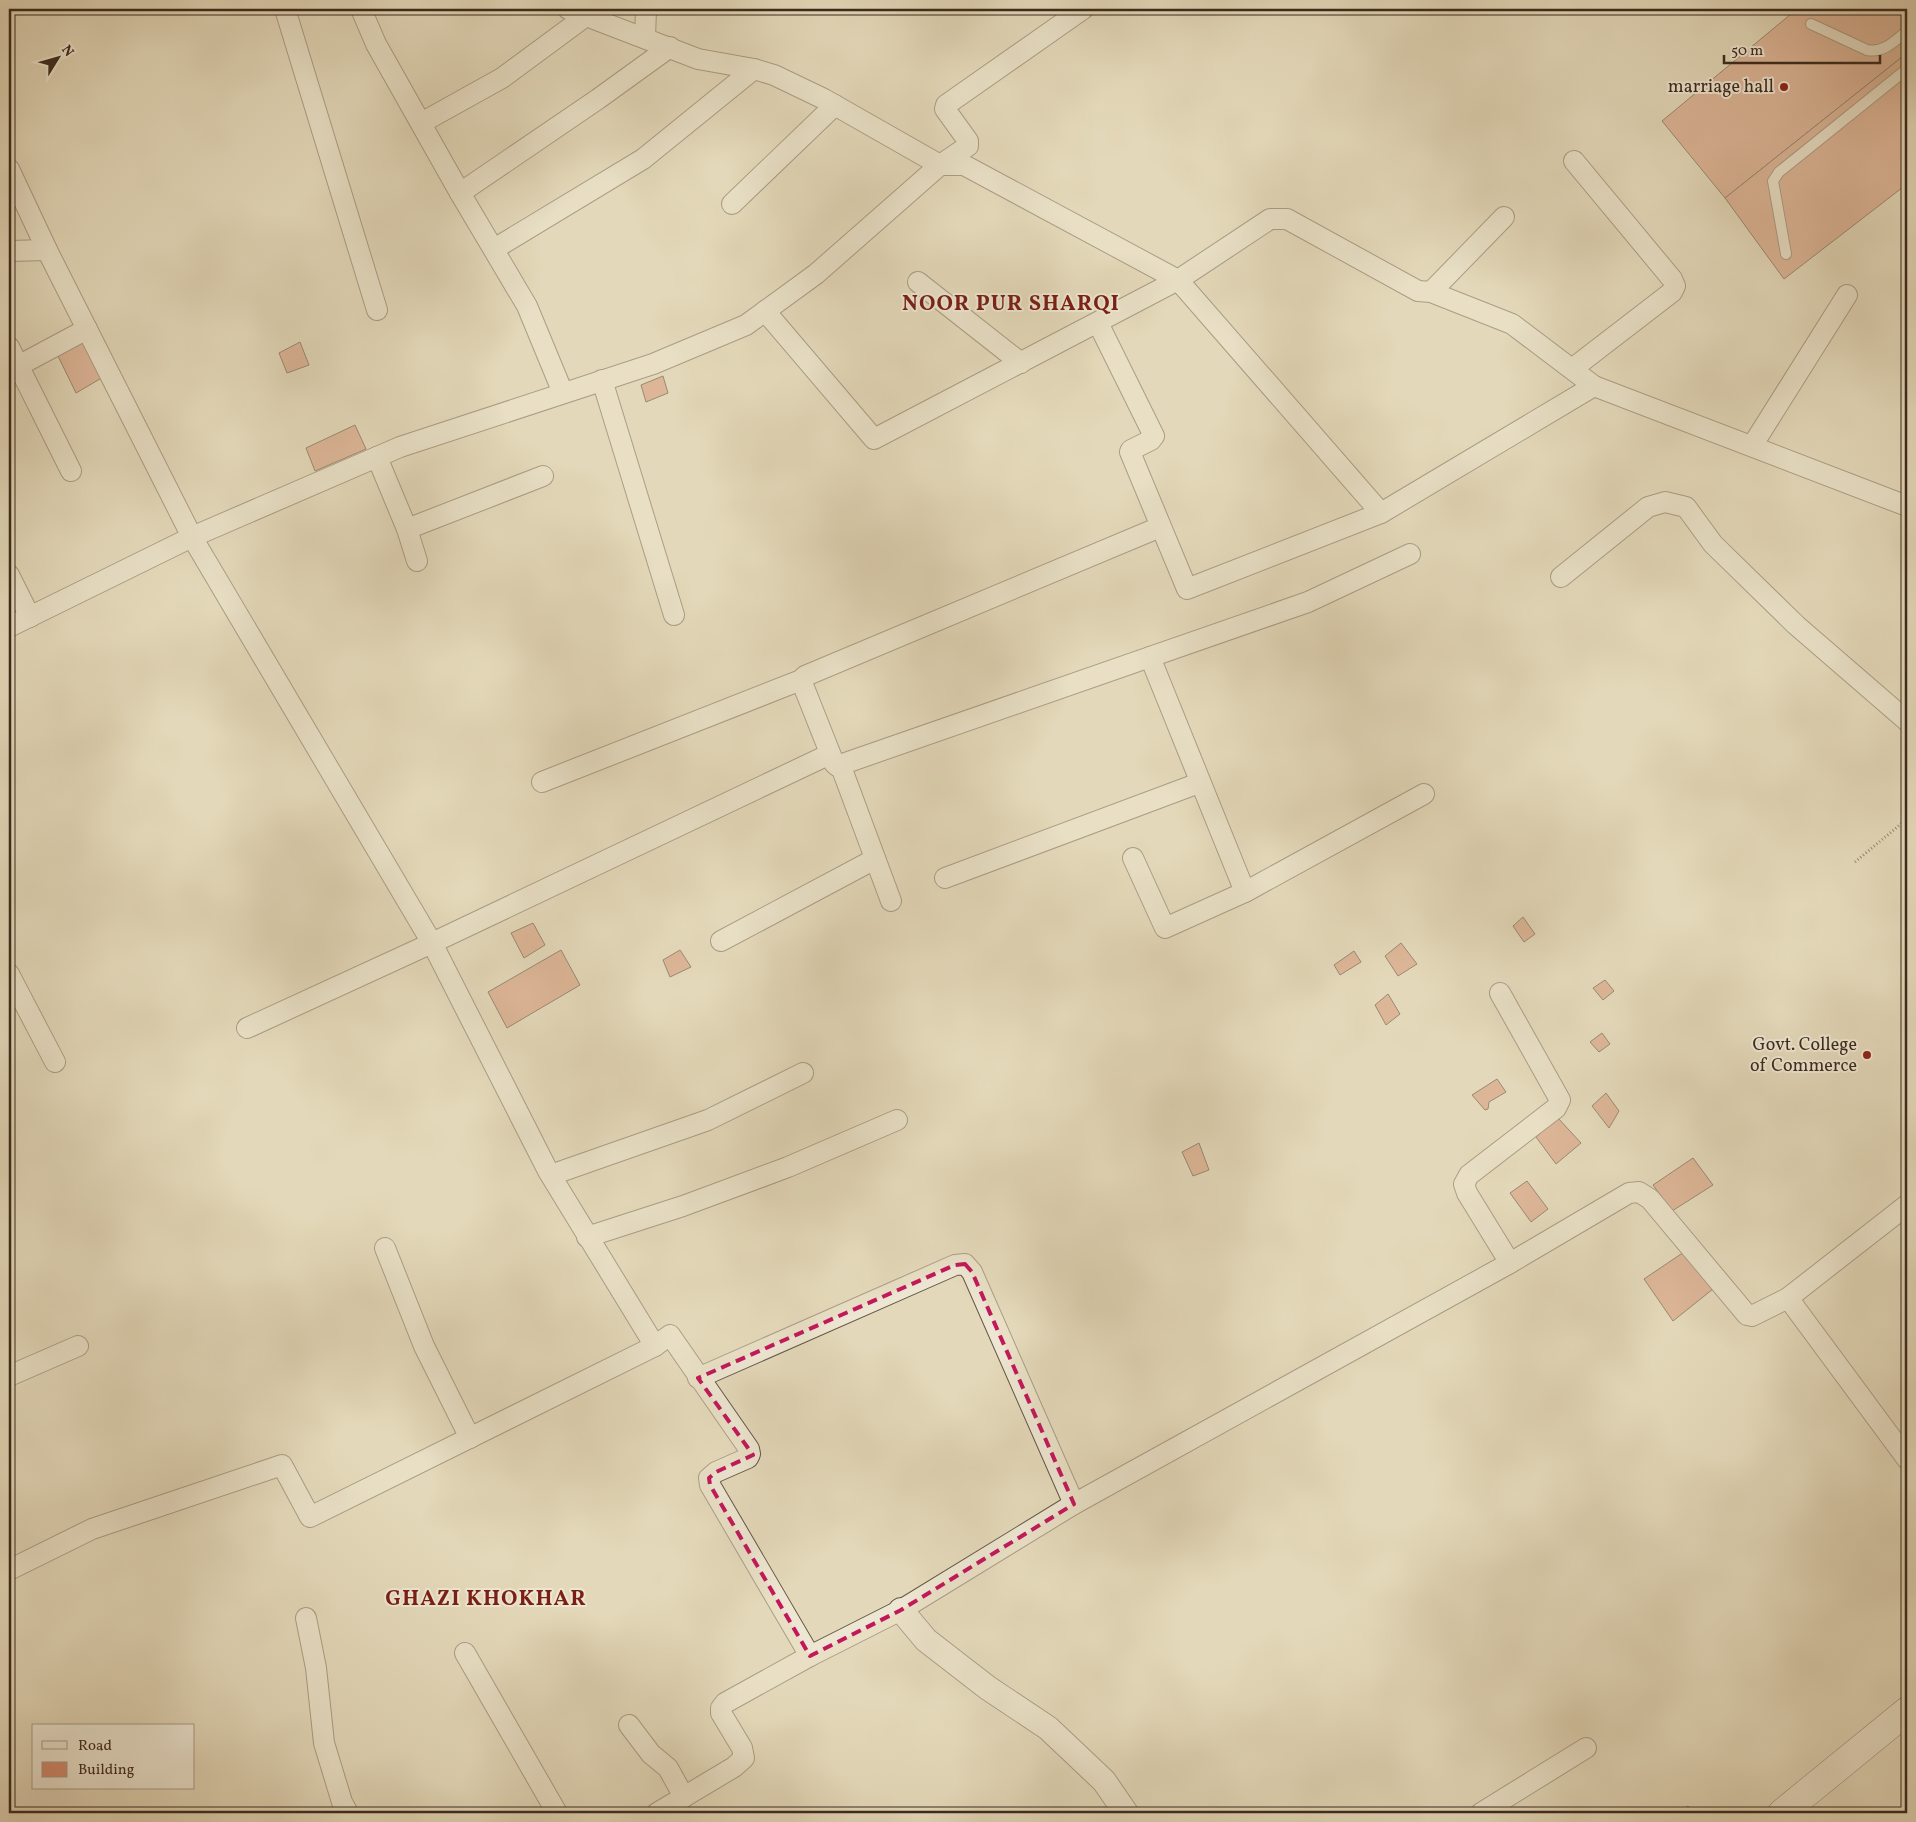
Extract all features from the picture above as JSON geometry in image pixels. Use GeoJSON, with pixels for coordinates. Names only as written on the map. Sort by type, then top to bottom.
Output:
{"type":"FeatureCollection","features":[{"type":"Feature","properties":{"kind":"main road"},"geometry":{"type":"LineString","coordinates":[[1782,1813],[1907,1711]]}},
{"type":"Feature","properties":{"kind":"street"},"geometry":{"type":"LineString","coordinates":[[286,9],[377,310]]}},
{"type":"Feature","properties":{"kind":"street"},"geometry":{"type":"LineString","coordinates":[[361,9],[376,44],[526,306],[563,393]]}},
{"type":"Feature","properties":{"kind":"street"},"geometry":{"type":"LineString","coordinates":[[645,38],[646,9]]}},
{"type":"Feature","properties":{"kind":"street"},"geometry":{"type":"LineString","coordinates":[[9,627],[192,537],[400,447],[653,364],[746,325],[816,274],[940,165],[969,143],[945,109],[946,105],[1083,9]]}},
{"type":"Feature","properties":{"kind":"street"},"geometry":{"type":"LineString","coordinates":[[421,123],[502,78],[577,12],[698,59],[754,69],[774,75],[835,105],[940,165],[964,165],[1178,280],[1381,512]]}},
{"type":"Feature","properties":{"kind":"street"},"geometry":{"type":"LineString","coordinates":[[460,193],[598,99],[670,47]]}},
{"type":"Feature","properties":{"kind":"street"},"geometry":{"type":"LineString","coordinates":[[494,249],[643,159],[754,69]]}},
{"type":"Feature","properties":{"kind":"street"},"geometry":{"type":"LineString","coordinates":[[732,204],[835,105]]}},
{"type":"Feature","properties":{"kind":"street"},"geometry":{"type":"LineString","coordinates":[[1572,370],[1672,292],[1675,286],[1672,279],[1574,161]]}},
{"type":"Feature","properties":{"kind":"street"},"geometry":{"type":"LineString","coordinates":[[9,169],[47,250],[192,537],[432,943],[551,1175],[655,1346]]}},
{"type":"Feature","properties":{"kind":"street"},"geometry":{"type":"LineString","coordinates":[[1431,292],[1504,218]]}},
{"type":"Feature","properties":{"kind":"street"},"geometry":{"type":"LineString","coordinates":[[766,311],[874,439],[1178,280],[1270,219],[1287,219],[1418,291],[1431,292],[1512,324],[1594,386],[1907,506]]}},
{"type":"Feature","properties":{"kind":"street"},"geometry":{"type":"LineString","coordinates":[[9,251],[47,250]]}},
{"type":"Feature","properties":{"kind":"street"},"geometry":{"type":"LineString","coordinates":[[918,282],[1020,363]]}},
{"type":"Feature","properties":{"kind":"street"},"geometry":{"type":"LineString","coordinates":[[1752,446],[1847,295]]}},
{"type":"Feature","properties":{"kind":"street"},"geometry":{"type":"LineString","coordinates":[[1098,322],[1154,436],[1151,440],[1130,452],[1187,589],[1381,512],[1594,386]]}},
{"type":"Feature","properties":{"kind":"street"},"geometry":{"type":"LineString","coordinates":[[18,366],[87,329]]}},
{"type":"Feature","properties":{"kind":"street"},"geometry":{"type":"LineString","coordinates":[[9,347],[71,471]]}},
{"type":"Feature","properties":{"kind":"street"},"geometry":{"type":"LineString","coordinates":[[602,380],[674,615]]}},
{"type":"Feature","properties":{"kind":"street"},"geometry":{"type":"LineString","coordinates":[[378,457],[407,529],[417,561]]}},
{"type":"Feature","properties":{"kind":"street"},"geometry":{"type":"LineString","coordinates":[[407,529],[543,476]]}},
{"type":"Feature","properties":{"kind":"street"},"geometry":{"type":"LineString","coordinates":[[1561,577],[1648,507],[1666,502],[1686,507],[1713,544],[1768,598],[1796,625],[1907,721]]}},
{"type":"Feature","properties":{"kind":"street"},"geometry":{"type":"LineString","coordinates":[[542,782],[802,680],[805,676],[1160,527]]}},
{"type":"Feature","properties":{"kind":"street"},"geometry":{"type":"LineString","coordinates":[[247,1028],[835,759],[1150,657],[1308,602],[1410,554]]}},
{"type":"Feature","properties":{"kind":"street"},"geometry":{"type":"LineString","coordinates":[[9,575],[30,617]]}},
{"type":"Feature","properties":{"kind":"street"},"geometry":{"type":"LineString","coordinates":[[1150,657],[1199,783],[1245,892]]}},
{"type":"Feature","properties":{"kind":"street"},"geometry":{"type":"LineString","coordinates":[[802,680],[891,901]]}},
{"type":"Feature","properties":{"kind":"street"},"geometry":{"type":"LineString","coordinates":[[945,878],[1199,783]]}},
{"type":"Feature","properties":{"kind":"street"},"geometry":{"type":"LineString","coordinates":[[1133,858],[1166,928],[1245,892],[1424,794]]}},
{"type":"Feature","properties":{"kind":"street"},"geometry":{"type":"LineString","coordinates":[[721,941],[875,859]]}},
{"type":"Feature","properties":{"kind":"street"},"geometry":{"type":"LineString","coordinates":[[9,974],[55,1062]]}},
{"type":"Feature","properties":{"kind":"street"},"geometry":{"type":"LineString","coordinates":[[1500,993],[1560,1100],[1556,1108],[1469,1175],[1464,1184],[1467,1193],[1510,1264]]}},
{"type":"Feature","properties":{"kind":"street"},"geometry":{"type":"LineString","coordinates":[[551,1175],[708,1120],[803,1073]]}},
{"type":"Feature","properties":{"kind":"street"},"geometry":{"type":"LineString","coordinates":[[587,1237],[683,1206],[788,1167],[897,1120]]}},
{"type":"Feature","properties":{"kind":"street"},"geometry":{"type":"LineString","coordinates":[[657,1813],[734,1767],[744,1758],[742,1748],[721,1713],[721,1708],[725,1703],[810,1656],[901,1610],[1074,1504],[1510,1264],[1630,1193],[1639,1192],[1650,1199],[1747,1315],[1752,1316],[1788,1298],[1907,1206]]}},
{"type":"Feature","properties":{"kind":"street"},"geometry":{"type":"LineString","coordinates":[[385,1248],[424,1346],[470,1438]]}},
{"type":"Feature","properties":{"kind":"street"},"geometry":{"type":"LineString","coordinates":[[698,1378],[955,1265],[965,1264],[972,1272],[1074,1504]]}},
{"type":"Feature","properties":{"kind":"street"},"geometry":{"type":"LineString","coordinates":[[1788,1298],[1907,1459]]}},
{"type":"Feature","properties":{"kind":"street"},"geometry":{"type":"LineString","coordinates":[[11,1563],[92,1529],[282,1465],[310,1517],[655,1346],[670,1336],[749,1449],[750,1454],[748,1458],[716,1472],[709,1478],[710,1485],[810,1656]]}},
{"type":"Feature","properties":{"kind":"street"},"geometry":{"type":"LineString","coordinates":[[9,1376],[78,1346]]}},
{"type":"Feature","properties":{"kind":"street"},"geometry":{"type":"LineString","coordinates":[[901,1610],[926,1640],[988,1688],[1048,1728],[1104,1781],[1126,1813]]}},
{"type":"Feature","properties":{"kind":"street"},"geometry":{"type":"LineString","coordinates":[[306,1618],[316,1668],[324,1743],[342,1802],[348,1813]]}},
{"type":"Feature","properties":{"kind":"street"},"geometry":{"type":"LineString","coordinates":[[465,1653],[557,1813]]}},
{"type":"Feature","properties":{"kind":"street"},"geometry":{"type":"LineString","coordinates":[[629,1725],[650,1754],[668,1768],[684,1797]]}},
{"type":"Feature","properties":{"kind":"street"},"geometry":{"type":"LineString","coordinates":[[1481,1813],[1586,1748]]}},
{"type":"Feature","properties":{"kind":"lane"},"geometry":{"type":"LineString","coordinates":[[1811,24],[1867,50],[1876,52],[1886,48],[1907,31]]}},
{"type":"Feature","properties":{"kind":"lane"},"geometry":{"type":"LineString","coordinates":[[1786,254],[1773,181],[1779,172],[1907,69]]}},
{"type":"Feature","properties":{"kind":"path"},"geometry":{"type":"LineString","coordinates":[[1855,862],[1907,819]]}},
{"type":"Feature","properties":{"kind":"highlighted area"},"geometry":{"type":"Polygon","coordinates":[[[965,1264],[972,1272],[1074,1504],[901,1610],[810,1656],[710,1485],[709,1478],[716,1472],[753,1455],[698,1378],[955,1265],[965,1264]]]}},
{"type":"Feature","properties":{"kind":"building","name":"marriage hall"},"geometry":{"type":"Polygon","coordinates":[[[1797,9],[1891,9],[1907,16],[1907,53],[1725,198],[1662,121],[1797,9]]]}},
{"type":"Feature","properties":{"kind":"building","name":"marriage hall"},"geometry":{"type":"Polygon","coordinates":[[[1907,53],[1907,184],[1784,279],[1725,198],[1907,53]]]}},
{"type":"Feature","properties":{"kind":"building"},"geometry":{"type":"Polygon","coordinates":[[[85,338],[105,376],[76,393],[57,354],[85,338]]]}},
{"type":"Feature","properties":{"kind":"building"},"geometry":{"type":"Polygon","coordinates":[[[300,342],[309,365],[287,373],[279,353],[300,342]]]}},
{"type":"Feature","properties":{"kind":"building"},"geometry":{"type":"Polygon","coordinates":[[[663,376],[668,393],[646,402],[641,385],[663,376]]]}},
{"type":"Feature","properties":{"kind":"building"},"geometry":{"type":"Polygon","coordinates":[[[355,425],[366,449],[315,471],[306,448],[355,425]]]}},
{"type":"Feature","properties":{"kind":"building"},"geometry":{"type":"Polygon","coordinates":[[[1523,917],[1535,934],[1524,942],[1513,926],[1523,917]]]}},
{"type":"Feature","properties":{"kind":"building"},"geometry":{"type":"Polygon","coordinates":[[[533,923],[545,945],[524,958],[511,933],[533,923]]]}},
{"type":"Feature","properties":{"kind":"building"},"geometry":{"type":"Polygon","coordinates":[[[1401,943],[1417,964],[1398,976],[1385,956],[1401,943]]]}},
{"type":"Feature","properties":{"kind":"building"},"geometry":{"type":"Polygon","coordinates":[[[561,950],[580,985],[507,1028],[488,992],[561,950]]]}},
{"type":"Feature","properties":{"kind":"building"},"geometry":{"type":"Polygon","coordinates":[[[680,950],[691,967],[670,977],[663,960],[680,950]]]}},
{"type":"Feature","properties":{"kind":"building"},"geometry":{"type":"Polygon","coordinates":[[[1354,951],[1361,962],[1340,975],[1334,965],[1354,951]]]}},
{"type":"Feature","properties":{"kind":"building"},"geometry":{"type":"Polygon","coordinates":[[[1605,980],[1614,991],[1603,1000],[1593,988],[1605,980]]]}},
{"type":"Feature","properties":{"kind":"building"},"geometry":{"type":"Polygon","coordinates":[[[1388,994],[1400,1014],[1386,1025],[1375,1005],[1388,994]]]}},
{"type":"Feature","properties":{"kind":"building"},"geometry":{"type":"Polygon","coordinates":[[[1602,1033],[1610,1044],[1599,1052],[1590,1042],[1602,1033]]]}},
{"type":"Feature","properties":{"kind":"building"},"geometry":{"type":"Polygon","coordinates":[[[1497,1079],[1506,1092],[1489,1102],[1488,1109],[1485,1110],[1472,1095],[1497,1079]]]}},
{"type":"Feature","properties":{"kind":"building"},"geometry":{"type":"Polygon","coordinates":[[[1606,1093],[1619,1111],[1609,1128],[1592,1106],[1606,1093]]]}},
{"type":"Feature","properties":{"kind":"building"},"geometry":{"type":"Polygon","coordinates":[[[1558,1118],[1581,1143],[1556,1164],[1536,1137],[1558,1118]]]}},
{"type":"Feature","properties":{"kind":"building"},"geometry":{"type":"Polygon","coordinates":[[[1199,1143],[1209,1170],[1193,1176],[1182,1152],[1199,1143]]]}},
{"type":"Feature","properties":{"kind":"building"},"geometry":{"type":"Polygon","coordinates":[[[1693,1158],[1713,1185],[1672,1211],[1653,1185],[1693,1158]]]}},
{"type":"Feature","properties":{"kind":"building"},"geometry":{"type":"Polygon","coordinates":[[[1527,1181],[1548,1209],[1531,1222],[1510,1193],[1527,1181]]]}},
{"type":"Feature","properties":{"kind":"building"},"geometry":{"type":"Polygon","coordinates":[[[1684,1252],[1713,1289],[1673,1321],[1644,1279],[1684,1252]]]}},
{"type":"Feature","properties":{"kind":"building"},"geometry":{"type":"Polygon","coordinates":[[[545,1804],[551,1813],[533,1813],[545,1804]]]}},
{"type":"Feature","properties":{"kind":"building"},"geometry":{"type":"Polygon","coordinates":[[[1688,1806],[1694,1813],[1678,1813],[1688,1806]]]}},
{"type":"Feature","properties":{"kind":"place","name":"marriage hall"},"geometry":{"type":"Point","coordinates":[1784,87]}},
{"type":"Feature","properties":{"kind":"place","name":"Govt. College of Commerce"},"geometry":{"type":"Point","coordinates":[1867,1055]}},
{"type":"Feature","properties":{"kind":"district","name":"NOOR PUR SHARQI"},"geometry":{"type":"Point","coordinates":[1011,304]}},
{"type":"Feature","properties":{"kind":"district","name":"GHAZI KHOKHAR"},"geometry":{"type":"Point","coordinates":[486,1599]}}]}
